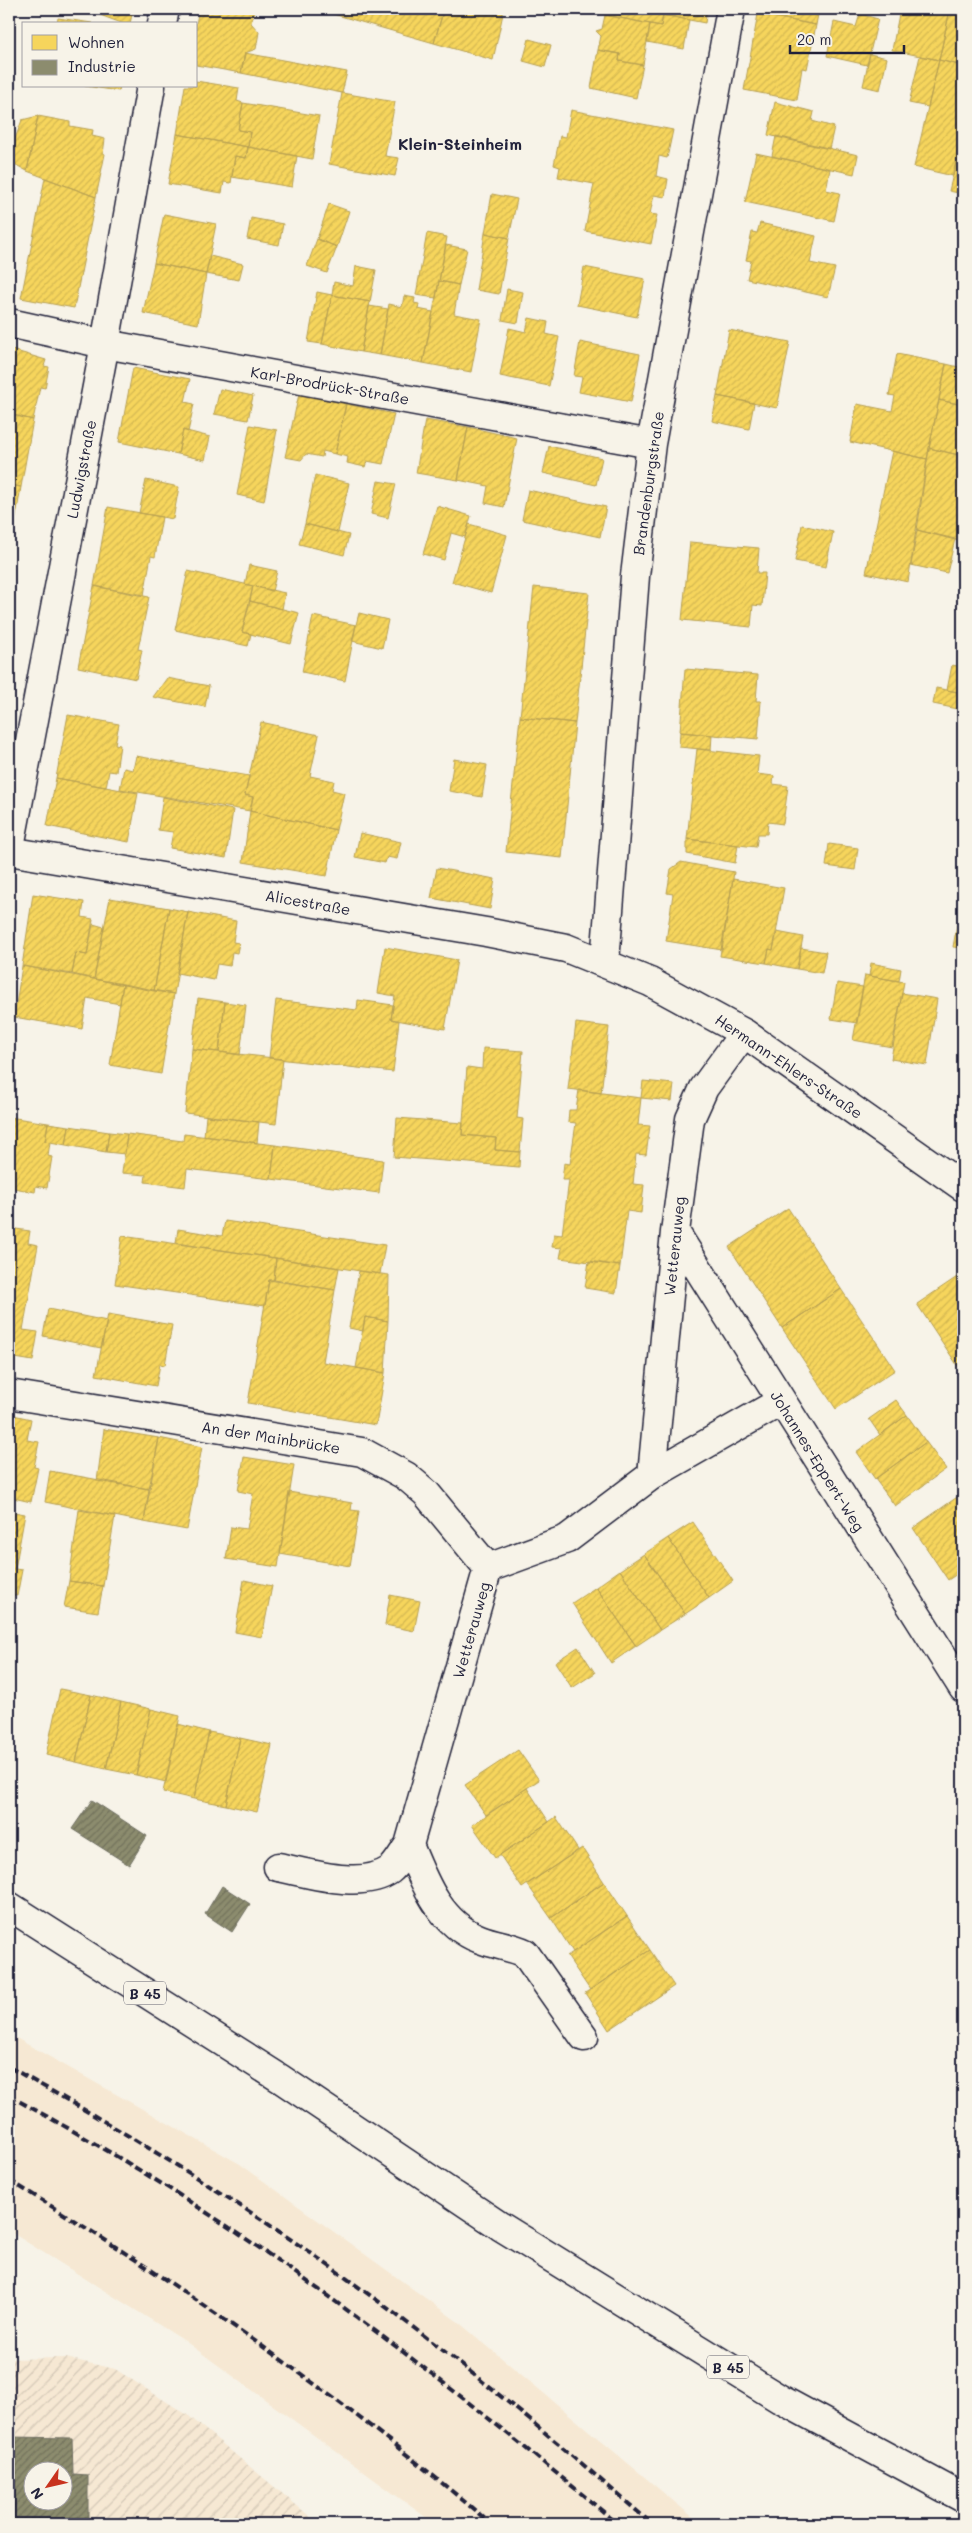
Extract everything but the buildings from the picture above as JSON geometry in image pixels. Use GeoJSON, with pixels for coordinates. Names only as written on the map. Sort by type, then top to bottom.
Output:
{"type":"FeatureCollection","features":[{"type":"Feature","properties":{"kind":"street"},"geometry":{"type":"LineString","coordinates":[[162,22],[165,9]]}},
{"type":"Feature","properties":{"kind":"street","name":"Brandenburgstraße"},"geometry":{"type":"LineString","coordinates":[[605,962],[635,576],[651,444],[731,9]]}},
{"type":"Feature","properties":{"kind":"street","name":"Ludwigstraße"},"geometry":{"type":"LineString","coordinates":[[9,851],[105,344],[151,88]]}},
{"type":"Feature","properties":{"kind":"street","name":"Karl-Brodrück-Straße"},"geometry":{"type":"LineString","coordinates":[[9,323],[105,344],[651,444]]}},
{"type":"Feature","properties":{"kind":"street","name":"Alicestraße"},"geometry":{"type":"LineString","coordinates":[[9,851],[486,932],[566,948],[605,962]]}},
{"type":"Feature","properties":{"kind":"street","name":"Hermann-Ehlers-Straße"},"geometry":{"type":"LineString","coordinates":[[605,962],[692,1004],[744,1033],[963,1187]]}},
{"type":"Feature","properties":{"kind":"street","name":"Wetterauweg"},"geometry":{"type":"LineString","coordinates":[[652,1476],[675,1232],[690,1119],[704,1088],[744,1033]]}},
{"type":"Feature","properties":{"kind":"street","name":"Johannes-Eppert-Weg"},"geometry":{"type":"LineString","coordinates":[[675,1232],[780,1402],[963,1688]]}},
{"type":"Feature","properties":{"kind":"street","name":"An der Mainbrücke"},"geometry":{"type":"LineString","coordinates":[[9,1394],[362,1452],[406,1476],[426,1493],[488,1568]]}},
{"type":"Feature","properties":{"kind":"street","name":"Wetterauweg"},"geometry":{"type":"LineString","coordinates":[[278,1867],[341,1878],[370,1878],[391,1870],[409,1845],[488,1568],[567,1539],[652,1476],[780,1402]]}},
{"type":"Feature","properties":{"kind":"street"},"geometry":{"type":"LineString","coordinates":[[409,1845],[430,1893],[445,1915],[459,1928],[478,1938],[510,1946],[525,1953],[584,2037]]}},
{"type":"Feature","properties":{"kind":"street","name":"B 45"},"geometry":{"type":"LineString","coordinates":[[9,1906],[281,2079],[500,2226],[780,2400],[963,2498]]}},
{"type":"Feature","properties":{"kind":"shaded area"},"geometry":{"type":"Polygon","coordinates":[[[9,2034],[240,2164],[457,2321],[701,2524],[435,2524],[185,2341],[9,2231],[9,2034]]]}},
{"type":"Feature","properties":{"kind":"shaded area"},"geometry":{"type":"Polygon","coordinates":[[[66,2358],[115,2369],[189,2416],[319,2524],[9,2524],[9,2359],[66,2358]]]}},
{"type":"Feature","properties":{"kind":"railway"},"geometry":{"type":"LineString","coordinates":[[9,2067],[177,2166],[259,2218],[380,2302],[499,2395],[652,2524]]}},
{"type":"Feature","properties":{"kind":"railway"},"geometry":{"type":"LineString","coordinates":[[9,2096],[91,2141],[171,2189],[325,2294],[473,2406],[618,2524]]}},
{"type":"Feature","properties":{"kind":"railway"},"geometry":{"type":"LineString","coordinates":[[9,2180],[134,2259],[257,2342],[376,2430],[491,2524]]}},
{"type":"Feature","properties":{"kind":"district","name":"Klein-Steinheim"},"geometry":{"type":"Point","coordinates":[460,143]}}]}
